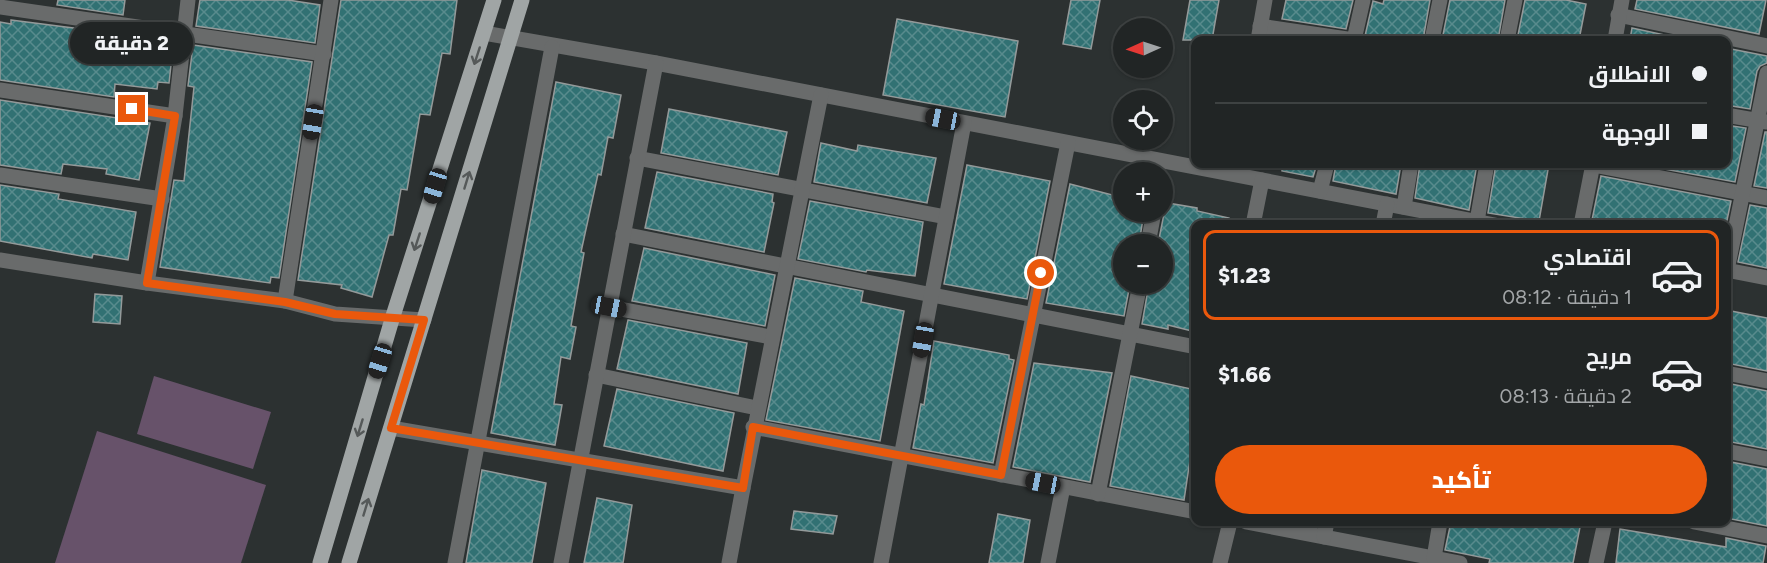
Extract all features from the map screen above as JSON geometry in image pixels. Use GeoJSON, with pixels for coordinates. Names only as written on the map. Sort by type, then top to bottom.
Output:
{"type":"FeatureCollection","features":[{"type":"Feature","properties":{"kind":"main road"},"geometry":{"type":"LineString","coordinates":[[320,563],[393,316],[494,0]]}},
{"type":"Feature","properties":{"kind":"main road"},"geometry":{"type":"LineString","coordinates":[[349,563],[522,0]]}},
{"type":"Feature","properties":{"kind":"street"},"geometry":{"type":"LineString","coordinates":[[147,283],[175,116],[188,0]]}},
{"type":"Feature","properties":{"kind":"street"},"geometry":{"type":"LineString","coordinates":[[285,302],[331,0]]}},
{"type":"Feature","properties":{"kind":"street"},"geometry":{"type":"LineString","coordinates":[[1265,0],[1259,33],[1300,36]]}},
{"type":"Feature","properties":{"kind":"street"},"geometry":{"type":"LineString","coordinates":[[1355,36],[1363,0]]}},
{"type":"Feature","properties":{"kind":"street"},"geometry":{"type":"LineString","coordinates":[[1433,36],[1440,0]]}},
{"type":"Feature","properties":{"kind":"street"},"geometry":{"type":"LineString","coordinates":[[1508,36],[1515,0]]}},
{"type":"Feature","properties":{"kind":"street"},"geometry":{"type":"LineString","coordinates":[[0,7],[324,54]]}},
{"type":"Feature","properties":{"kind":"street"},"geometry":{"type":"LineString","coordinates":[[1616,36],[1620,8],[1728,36]]}},
{"type":"Feature","properties":{"kind":"street"},"geometry":{"type":"LineString","coordinates":[[484,33],[552,47],[656,63],[1068,143],[1142,162]]}},
{"type":"Feature","properties":{"kind":"street"},"geometry":{"type":"LineString","coordinates":[[1731,37],[1767,46]]}},
{"type":"Feature","properties":{"kind":"street"},"geometry":{"type":"LineString","coordinates":[[455,563],[552,47]]}},
{"type":"Feature","properties":{"kind":"street"},"geometry":{"type":"LineString","coordinates":[[561,563],[656,63]]}},
{"type":"Feature","properties":{"kind":"street"},"geometry":{"type":"LineString","coordinates":[[1731,252],[1762,122],[1767,73]]}},
{"type":"Feature","properties":{"kind":"street"},"geometry":{"type":"LineString","coordinates":[[0,90],[175,116]]}},
{"type":"Feature","properties":{"kind":"street"},"geometry":{"type":"LineString","coordinates":[[729,563],[753,427],[821,95]]}},
{"type":"Feature","properties":{"kind":"street"},"geometry":{"type":"LineString","coordinates":[[1731,116],[1762,122]]}},
{"type":"Feature","properties":{"kind":"street"},"geometry":{"type":"LineString","coordinates":[[881,563],[964,123]]}},
{"type":"Feature","properties":{"kind":"street"},"geometry":{"type":"LineString","coordinates":[[1001,475],[1068,143]]}},
{"type":"Feature","properties":{"kind":"street"},"geometry":{"type":"LineString","coordinates":[[637,158],[946,217]]}},
{"type":"Feature","properties":{"kind":"street"},"geometry":{"type":"LineString","coordinates":[[1173,167],[1191,168]]}},
{"type":"Feature","properties":{"kind":"street"},"geometry":{"type":"LineString","coordinates":[[1198,168],[1234,169],[1262,180],[1472,220]]}},
{"type":"Feature","properties":{"kind":"street"},"geometry":{"type":"LineString","coordinates":[[1320,191],[1326,168]]}},
{"type":"Feature","properties":{"kind":"street"},"geometry":{"type":"LineString","coordinates":[[1404,207],[1410,168]]}},
{"type":"Feature","properties":{"kind":"street"},"geometry":{"type":"LineString","coordinates":[[1477,220],[1485,168]]}},
{"type":"Feature","properties":{"kind":"street"},"geometry":{"type":"LineString","coordinates":[[1582,220],[1592,168]]}},
{"type":"Feature","properties":{"kind":"street"},"geometry":{"type":"LineString","coordinates":[[1614,168],[1767,198]]}},
{"type":"Feature","properties":{"kind":"street"},"geometry":{"type":"LineString","coordinates":[[0,175],[162,199]]}},
{"type":"Feature","properties":{"kind":"street"},"geometry":{"type":"LineString","coordinates":[[1254,220],[1262,180]]}},
{"type":"Feature","properties":{"kind":"street"},"geometry":{"type":"LineString","coordinates":[[1384,220],[1387,204]]}},
{"type":"Feature","properties":{"kind":"street"},"geometry":{"type":"LineString","coordinates":[[623,234],[1191,346]]}},
{"type":"Feature","properties":{"kind":"street"},"geometry":{"type":"LineString","coordinates":[[0,260],[285,302],[335,314],[393,316],[424,320]]}},
{"type":"Feature","properties":{"kind":"street"},"geometry":{"type":"LineString","coordinates":[[1731,271],[1767,278]]}},
{"type":"Feature","properties":{"kind":"street"},"geometry":{"type":"LineString","coordinates":[[1098,494],[1138,294]]}},
{"type":"Feature","properties":{"kind":"street"},"geometry":{"type":"LineString","coordinates":[[609,307],[771,337]]}},
{"type":"Feature","properties":{"kind":"street"},"geometry":{"type":"LineString","coordinates":[[1731,374],[1767,381]]}},
{"type":"Feature","properties":{"kind":"street"},"geometry":{"type":"LineString","coordinates":[[596,375],[757,408]]}},
{"type":"Feature","properties":{"kind":"street"},"geometry":{"type":"LineString","coordinates":[[753,427],[1098,494],[1191,508]]}},
{"type":"Feature","properties":{"kind":"street"},"geometry":{"type":"LineString","coordinates":[[391,428],[743,488]]}},
{"type":"Feature","properties":{"kind":"street"},"geometry":{"type":"LineString","coordinates":[[1731,452],[1767,459]]}},
{"type":"Feature","properties":{"kind":"street"},"geometry":{"type":"LineString","coordinates":[[1047,563],[1063,487]]}},
{"type":"Feature","properties":{"kind":"street"},"geometry":{"type":"LineString","coordinates":[[1220,563],[1229,526]]}},
{"type":"Feature","properties":{"kind":"street"},"geometry":{"type":"LineString","coordinates":[[1286,526],[1326,530],[1395,557],[1434,558],[1460,563]]}},
{"type":"Feature","properties":{"kind":"street"},"geometry":{"type":"LineString","coordinates":[[1434,558],[1439,526]]}},
{"type":"Feature","properties":{"kind":"street"},"geometry":{"type":"LineString","coordinates":[[1596,563],[1604,526]]}},
{"type":"Feature","properties":{"kind":"street"},"geometry":{"type":"LineString","coordinates":[[1715,526],[1767,536]]}},
{"type":"Feature","properties":{"kind":"shaded area"},"geometry":{"type":"Polygon","coordinates":[[[154,376],[271,412],[253,469],[137,434],[154,376]]]}},
{"type":"Feature","properties":{"kind":"shaded area"},"geometry":{"type":"Polygon","coordinates":[[[97,431],[266,485],[241,563],[55,563],[97,431]]]}},
{"type":"Feature","properties":{"kind":"building"},"geometry":{"type":"Polygon","coordinates":[[[58,0],[125,0],[123,15],[57,5],[58,0]]]}},
{"type":"Feature","properties":{"kind":"building"},"geometry":{"type":"Polygon","coordinates":[[[200,0],[288,0],[320,5],[315,43],[196,26],[200,0]]]}},
{"type":"Feature","properties":{"kind":"building"},"geometry":{"type":"Polygon","coordinates":[[[341,0],[457,0],[450,54],[442,53],[430,115],[420,114],[407,190],[401,189],[393,235],[389,235],[372,297],[341,288],[342,285],[298,280],[341,0]]]}},
{"type":"Feature","properties":{"kind":"building"},"geometry":{"type":"Polygon","coordinates":[[[1071,0],[1100,0],[1091,49],[1063,44],[1071,0]]]}},
{"type":"Feature","properties":{"kind":"building"},"geometry":{"type":"Polygon","coordinates":[[[1190,0],[1219,0],[1213,36],[1191,36],[1191,40],[1183,40],[1190,0]]]}},
{"type":"Feature","properties":{"kind":"building"},"geometry":{"type":"Polygon","coordinates":[[[1286,0],[1353,0],[1346,29],[1282,19],[1286,0]]]}},
{"type":"Feature","properties":{"kind":"building"},"geometry":{"type":"Polygon","coordinates":[[[1384,0],[1430,0],[1424,36],[1365,36],[1373,1],[1383,4],[1384,0]]]}},
{"type":"Feature","properties":{"kind":"building"},"geometry":{"type":"Polygon","coordinates":[[[1450,0],[1505,0],[1499,36],[1443,36],[1450,0]]]}},
{"type":"Feature","properties":{"kind":"building"},"geometry":{"type":"Polygon","coordinates":[[[1525,0],[1566,0],[1586,4],[1580,36],[1518,36],[1525,0]]]}},
{"type":"Feature","properties":{"kind":"building"},"geometry":{"type":"Polygon","coordinates":[[[1637,0],[1766,0],[1759,34],[1635,9],[1637,0]]]}},
{"type":"Feature","properties":{"kind":"building"},"geometry":{"type":"Polygon","coordinates":[[[897,19],[1018,41],[1005,117],[883,95],[897,19]]]}},
{"type":"Feature","properties":{"kind":"building"},"geometry":{"type":"Polygon","coordinates":[[[11,20],[120,34],[119,39],[173,47],[169,83],[158,82],[157,89],[115,84],[114,97],[0,80],[0,22],[11,24],[11,20]]]}},
{"type":"Feature","properties":{"kind":"building"},"geometry":{"type":"Polygon","coordinates":[[[1632,28],[1665,35],[1665,36],[1631,36],[1632,28]]]}},
{"type":"Feature","properties":{"kind":"building"},"geometry":{"type":"Polygon","coordinates":[[[193,45],[312,62],[279,278],[271,277],[270,283],[160,267],[174,180],[184,181],[194,87],[188,86],[193,45]]]}},
{"type":"Feature","properties":{"kind":"building"},"geometry":{"type":"Polygon","coordinates":[[[1731,49],[1767,56],[1767,63],[1760,66],[1757,71],[1750,109],[1731,106],[1731,49]]]}},
{"type":"Feature","properties":{"kind":"building"},"geometry":{"type":"Polygon","coordinates":[[[556,82],[621,95],[613,138],[608,137],[601,175],[598,174],[581,252],[584,253],[571,326],[576,327],[570,359],[561,357],[554,404],[562,405],[555,445],[491,433],[556,82]]]}},
{"type":"Feature","properties":{"kind":"building"},"geometry":{"type":"Polygon","coordinates":[[[0,100],[150,123],[139,180],[106,174],[107,169],[63,164],[61,174],[0,165],[0,100]]]}},
{"type":"Feature","properties":{"kind":"building"},"geometry":{"type":"Polygon","coordinates":[[[669,109],[787,132],[778,175],[661,153],[669,109]]]}},
{"type":"Feature","properties":{"kind":"building"},"geometry":{"type":"Polygon","coordinates":[[[1731,126],[1746,128],[1735,182],[1659,168],[1731,168],[1731,126]]]}},
{"type":"Feature","properties":{"kind":"building"},"geometry":{"type":"Polygon","coordinates":[[[1765,132],[1767,132],[1767,188],[1754,186],[1765,132]]]}},
{"type":"Feature","properties":{"kind":"building"},"geometry":{"type":"Polygon","coordinates":[[[821,143],[857,151],[858,145],[936,158],[927,203],[814,182],[821,143]]]}},
{"type":"Feature","properties":{"kind":"building"},"geometry":{"type":"Polygon","coordinates":[[[967,165],[1050,181],[1027,299],[944,284],[967,165]]]}},
{"type":"Feature","properties":{"kind":"building"},"geometry":{"type":"Polygon","coordinates":[[[1282,168],[1316,168],[1313,177],[1282,171],[1282,168]]]}},
{"type":"Feature","properties":{"kind":"building"},"geometry":{"type":"Polygon","coordinates":[[[1335,168],[1400,168],[1396,194],[1333,181],[1335,168]]]}},
{"type":"Feature","properties":{"kind":"building"},"geometry":{"type":"Polygon","coordinates":[[[1419,168],[1476,168],[1469,210],[1415,198],[1419,168]]]}},
{"type":"Feature","properties":{"kind":"building"},"geometry":{"type":"Polygon","coordinates":[[[1495,168],[1548,168],[1539,220],[1488,213],[1495,168]]]}},
{"type":"Feature","properties":{"kind":"building"},"geometry":{"type":"Polygon","coordinates":[[[657,172],[773,194],[772,202],[774,203],[764,252],[645,228],[657,172]]]}},
{"type":"Feature","properties":{"kind":"building"},"geometry":{"type":"Polygon","coordinates":[[[1601,176],[1731,201],[1727,220],[1592,220],[1601,176]]]}},
{"type":"Feature","properties":{"kind":"building"},"geometry":{"type":"Polygon","coordinates":[[[1070,184],[1113,195],[1113,222],[1142,222],[1141,234],[1113,234],[1113,294],[1128,294],[1124,316],[1046,303],[1070,184]]]}},
{"type":"Feature","properties":{"kind":"building"},"geometry":{"type":"Polygon","coordinates":[[[0,185],[59,194],[58,199],[136,212],[128,260],[93,254],[92,258],[0,241],[0,185]]]}},
{"type":"Feature","properties":{"kind":"building"},"geometry":{"type":"Polygon","coordinates":[[[810,201],[923,222],[915,276],[867,270],[866,272],[798,259],[810,201]]]}},
{"type":"Feature","properties":{"kind":"building"},"geometry":{"type":"Polygon","coordinates":[[[1173,204],[1197,208],[1197,211],[1229,218],[1229,220],[1191,220],[1191,331],[1168,325],[1168,329],[1142,324],[1147,294],[1173,294],[1173,234],[1160,234],[1162,222],[1173,222],[1173,204]]]}},
{"type":"Feature","properties":{"kind":"building"},"geometry":{"type":"Polygon","coordinates":[[[1750,205],[1767,208],[1767,268],[1738,262],[1750,205]]]}},
{"type":"Feature","properties":{"kind":"building"},"geometry":{"type":"Polygon","coordinates":[[[644,248],[775,275],[765,326],[632,301],[644,248]]]}},
{"type":"Feature","properties":{"kind":"building"},"geometry":{"type":"Polygon","coordinates":[[[795,278],[863,291],[861,302],[904,311],[880,441],[766,420],[795,278]]]}},
{"type":"Feature","properties":{"kind":"building"},"geometry":{"type":"Polygon","coordinates":[[[95,294],[122,296],[120,324],[93,322],[95,294]]]}},
{"type":"Feature","properties":{"kind":"building"},"geometry":{"type":"Polygon","coordinates":[[[1731,311],[1767,318],[1767,371],[1731,364],[1731,311]]]}},
{"type":"Feature","properties":{"kind":"building"},"geometry":{"type":"Polygon","coordinates":[[[628,320],[747,343],[738,394],[617,369],[628,320]]]}},
{"type":"Feature","properties":{"kind":"building"},"geometry":{"type":"Polygon","coordinates":[[[934,341],[1009,355],[1009,359],[1014,360],[993,463],[913,448],[921,404],[924,405],[934,341]]]}},
{"type":"Feature","properties":{"kind":"building"},"geometry":{"type":"Polygon","coordinates":[[[1034,363],[1112,373],[1090,482],[1013,467],[1034,363]]]}},
{"type":"Feature","properties":{"kind":"building"},"geometry":{"type":"Polygon","coordinates":[[[1131,376],[1191,389],[1191,454],[1184,500],[1110,486],[1131,376]]]}},
{"type":"Feature","properties":{"kind":"building"},"geometry":{"type":"Polygon","coordinates":[[[1731,384],[1767,391],[1767,449],[1731,442],[1731,384]]]}},
{"type":"Feature","properties":{"kind":"building"},"geometry":{"type":"Polygon","coordinates":[[[617,389],[734,413],[723,471],[604,446],[617,389]]]}},
{"type":"Feature","properties":{"kind":"building"},"geometry":{"type":"Polygon","coordinates":[[[1731,462],[1767,469],[1767,526],[1731,519],[1731,462]]]}},
{"type":"Feature","properties":{"kind":"building"},"geometry":{"type":"Polygon","coordinates":[[[482,470],[546,483],[532,563],[466,563],[482,470]]]}},
{"type":"Feature","properties":{"kind":"building"},"geometry":{"type":"Polygon","coordinates":[[[597,498],[632,505],[623,563],[584,563],[597,498]]]}},
{"type":"Feature","properties":{"kind":"building"},"geometry":{"type":"Polygon","coordinates":[[[794,511],[837,516],[833,534],[791,529],[794,511]]]}},
{"type":"Feature","properties":{"kind":"building"},"geometry":{"type":"Polygon","coordinates":[[[998,514],[1030,520],[1023,563],[989,563],[998,514]]]}},
{"type":"Feature","properties":{"kind":"building"},"geometry":{"type":"Polygon","coordinates":[[[1450,526],[1580,526],[1573,563],[1489,563],[1490,559],[1445,550],[1450,526]]]}},
{"type":"Feature","properties":{"kind":"building"},"geometry":{"type":"Polygon","coordinates":[[[1620,529],[1726,547],[1726,538],[1766,546],[1763,563],[1616,563],[1620,529]]]}},
{"type":"Feature","properties":{"kind":"route"},"geometry":{"type":"LineString","coordinates":[[132,109],[175,116],[147,283],[285,302],[335,314],[393,316],[424,320],[391,428],[477,444],[743,488],[753,427],[1001,475],[1041,273]]}}]}
